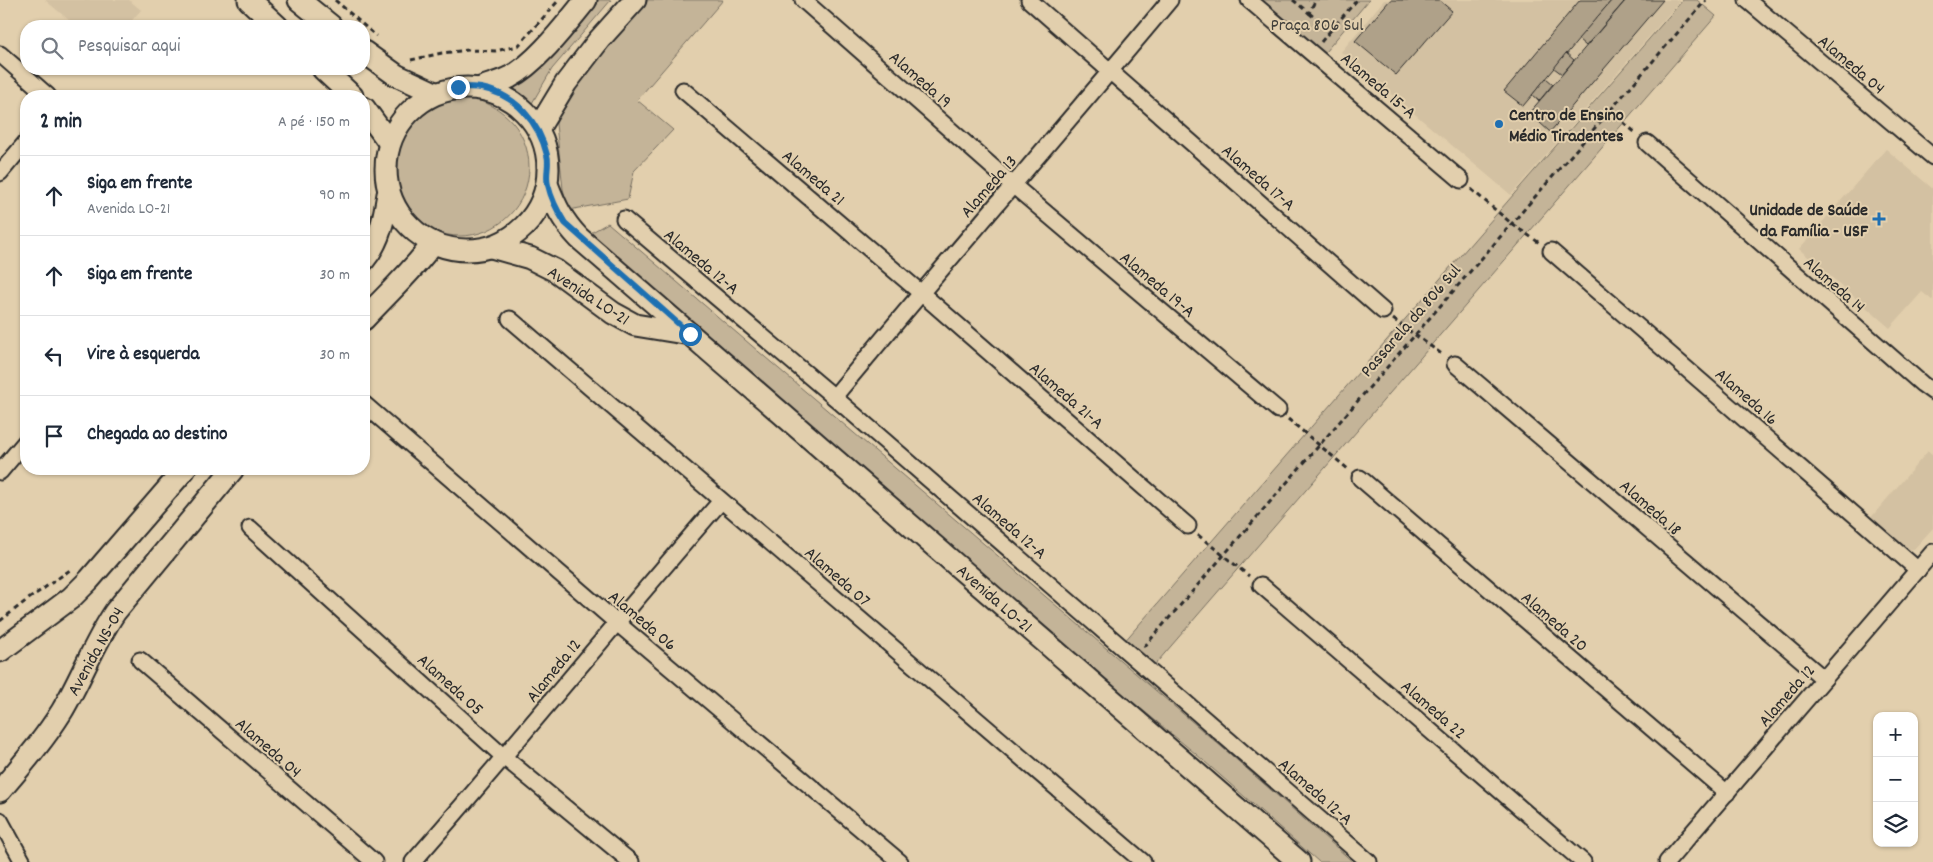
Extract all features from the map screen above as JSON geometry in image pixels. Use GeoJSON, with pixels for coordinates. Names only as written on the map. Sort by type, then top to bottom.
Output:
{"type":"FeatureCollection","features":[{"type":"Feature","properties":{"kind":"street"},"geometry":{"type":"LineString","coordinates":[[249,0],[271,20]]}},
{"type":"Feature","properties":{"kind":"street"},"geometry":{"type":"LineString","coordinates":[[299,0],[324,20]]}},
{"type":"Feature","properties":{"kind":"street"},"geometry":{"type":"LineString","coordinates":[[481,88],[511,77],[532,60],[554,38],[586,0]]}},
{"type":"Feature","properties":{"kind":"street"},"geometry":{"type":"LineString","coordinates":[[538,130],[566,83],[599,40],[635,0]]}},
{"type":"Feature","properties":{"kind":"street","name":"Alameda 19"},"geometry":{"type":"LineString","coordinates":[[803,0],[1014,186]]}},
{"type":"Feature","properties":{"kind":"street","name":"Alameda 17-A"},"geometry":{"type":"LineString","coordinates":[[1029,0],[1383,311]]}},
{"type":"Feature","properties":{"kind":"street","name":"Alameda 13"},"geometry":{"type":"LineString","coordinates":[[834,397],[1170,0]]}},
{"type":"Feature","properties":{"kind":"street","name":"Alameda 15-A"},"geometry":{"type":"LineString","coordinates":[[1249,0],[1461,180]]}},
{"type":"Feature","properties":{"kind":"street","name":"Alameda 04"},"geometry":{"type":"LineString","coordinates":[[1747,0],[1933,157]]}},
{"type":"Feature","properties":{"kind":"street"},"geometry":{"type":"LineString","coordinates":[[371,45],[396,75],[435,93]]}},
{"type":"Feature","properties":{"kind":"street"},"geometry":{"type":"LineString","coordinates":[[0,54],[20,72]]}},
{"type":"Feature","properties":{"kind":"street"},"geometry":{"type":"LineString","coordinates":[[24,75],[41,90]]}},
{"type":"Feature","properties":{"kind":"street"},"geometry":{"type":"LineString","coordinates":[[329,75],[346,90]]}},
{"type":"Feature","properties":{"kind":"street"},"geometry":{"type":"LineString","coordinates":[[370,251],[382,228],[388,194],[384,168],[389,142],[400,121],[415,104],[435,93],[458,87],[481,88],[504,96],[524,110],[538,130],[548,156],[547,184],[537,212],[517,234],[491,248],[461,251],[433,244],[405,223],[388,194]]}},
{"type":"Feature","properties":{"kind":"street","name":"Alameda 21"},"geometry":{"type":"LineString","coordinates":[[682,90],[921,292]]}},
{"type":"Feature","properties":{"kind":"street"},"geometry":{"type":"LineString","coordinates":[[370,116],[389,142]]}},
{"type":"Feature","properties":{"kind":"street","name":"Alameda 14"},"geometry":{"type":"LineString","coordinates":[[1647,143],[1933,392]]}},
{"type":"Feature","properties":{"kind":"street"},"geometry":{"type":"LineString","coordinates":[[0,173],[20,149]]}},
{"type":"Feature","properties":{"kind":"street","name":"Avenida LO-21"},"geometry":{"type":"LineString","coordinates":[[547,184],[565,223],[690,334],[1299,862]]}},
{"type":"Feature","properties":{"kind":"street","name":"Alameda 19-A"},"geometry":{"type":"LineString","coordinates":[[1014,186],[1278,410]]}},
{"type":"Feature","properties":{"kind":"street","name":"Alameda 12-A"},"geometry":{"type":"LineString","coordinates":[[624,220],[834,397],[1369,862]]}},
{"type":"Feature","properties":{"kind":"street"},"geometry":{"type":"LineString","coordinates":[[370,312],[418,263],[433,244]]}},
{"type":"Feature","properties":{"kind":"street","name":"Avenida LO-21"},"geometry":{"type":"LineString","coordinates":[[491,248],[530,258],[556,270],[613,313],[635,325],[690,334]]}},
{"type":"Feature","properties":{"kind":"street","name":"Alameda 16"},"geometry":{"type":"LineString","coordinates":[[1551,251],[1918,570]]}},
{"type":"Feature","properties":{"kind":"street","name":"Alameda 21-A"},"geometry":{"type":"LineString","coordinates":[[921,292],[1188,526]]}},
{"type":"Feature","properties":{"kind":"street","name":"Alameda 07"},"geometry":{"type":"LineString","coordinates":[[510,319],[1144,862]]}},
{"type":"Feature","properties":{"kind":"street","name":"Alameda 18"},"geometry":{"type":"LineString","coordinates":[[1455,364],[1824,679]]}},
{"type":"Feature","properties":{"kind":"street","name":"Alameda 06"},"geometry":{"type":"LineString","coordinates":[[370,409],[616,622],[900,862]]}},
{"type":"Feature","properties":{"kind":"street"},"geometry":{"type":"LineString","coordinates":[[0,472],[20,448]]}},
{"type":"Feature","properties":{"kind":"street"},"geometry":{"type":"LineString","coordinates":[[0,651],[77,592],[180,475]]}},
{"type":"Feature","properties":{"kind":"street","name":"Avenida NS-04"},"geometry":{"type":"LineString","coordinates":[[0,791],[44,737],[62,709],[114,612],[228,475]]}},
{"type":"Feature","properties":{"kind":"street","name":"Alameda 20"},"geometry":{"type":"LineString","coordinates":[[1360,478],[1726,793]]}},
{"type":"Feature","properties":{"kind":"street","name":"Alameda 12"},"geometry":{"type":"LineString","coordinates":[[413,862],[505,758],[616,622],[721,501]]}},
{"type":"Feature","properties":{"kind":"street","name":"Alameda 05"},"geometry":{"type":"LineString","coordinates":[[250,528],[505,758],[631,862]]}},
{"type":"Feature","properties":{"kind":"street","name":"Alameda 12"},"geometry":{"type":"LineString","coordinates":[[1667,862],[1933,552]]}},
{"type":"Feature","properties":{"kind":"street","name":"Alameda 22"},"geometry":{"type":"LineString","coordinates":[[1260,585],[1583,862]]}},
{"type":"Feature","properties":{"kind":"street","name":"Alameda 04"},"geometry":{"type":"LineString","coordinates":[[140,660],[374,862]]}},
{"type":"Feature","properties":{"kind":"street"},"geometry":{"type":"LineString","coordinates":[[0,820],[23,862]]}},
{"type":"Feature","properties":{"kind":"path"},"geometry":{"type":"LineString","coordinates":[[335,0],[351,20]]}},
{"type":"Feature","properties":{"kind":"path"},"geometry":{"type":"LineString","coordinates":[[403,58],[412,61],[442,53],[468,50],[496,51],[518,46],[559,0]]}},
{"type":"Feature","properties":{"kind":"path"},"geometry":{"type":"LineString","coordinates":[[1293,0],[1330,32],[1357,0]]}},
{"type":"Feature","properties":{"kind":"path","name":"Passarela da 806 Sul"},"geometry":{"type":"LineString","coordinates":[[1135,658],[1706,0]]}},
{"type":"Feature","properties":{"kind":"path"},"geometry":{"type":"LineString","coordinates":[[1309,14],[1315,1]]}},
{"type":"Feature","properties":{"kind":"path"},"geometry":{"type":"LineString","coordinates":[[1610,111],[1647,143]]}},
{"type":"Feature","properties":{"kind":"path"},"geometry":{"type":"LineString","coordinates":[[1461,180],[1512,224],[1551,251]]}},
{"type":"Feature","properties":{"kind":"path"},"geometry":{"type":"LineString","coordinates":[[1383,311],[1455,364]]}},
{"type":"Feature","properties":{"kind":"path"},"geometry":{"type":"LineString","coordinates":[[1278,410],[1319,446],[1360,478]]}},
{"type":"Feature","properties":{"kind":"path"},"geometry":{"type":"LineString","coordinates":[[1188,526],[1223,557],[1260,585]]}},
{"type":"Feature","properties":{"kind":"path"},"geometry":{"type":"LineString","coordinates":[[0,621],[73,569]]}},
{"type":"Feature","properties":{"kind":"shaded area"},"geometry":{"type":"Polygon","coordinates":[[[45,0],[129,0],[141,10],[132,20],[69,20],[45,0]]]}},
{"type":"Feature","properties":{"kind":"shaded area","name":"Centro de Ensino Médio Tiradentes"},"geometry":{"type":"Polygon","coordinates":[[[1384,0],[1681,0],[1511,195],[1341,52],[1384,0]]]}},
{"type":"Feature","properties":{"kind":"shaded area","name":"Unidade de Saúde da Família - USF"},"geometry":{"type":"Polygon","coordinates":[[[1886,149],[1933,189],[1933,299],[1922,292],[1890,328],[1799,249],[1886,149]]]}},
{"type":"Feature","properties":{"kind":"shaded area"},"geometry":{"type":"Polygon","coordinates":[[[1928,451],[1933,456],[1933,528],[1914,549],[1903,550],[1868,521],[1928,451]]]}},
{"type":"Feature","properties":{"kind":"green space"},"geometry":{"type":"Polygon","coordinates":[[[594,0],[611,0],[552,69],[528,110],[516,98],[501,88],[594,0]]]}},
{"type":"Feature","properties":{"kind":"green space"},"geometry":{"type":"Polygon","coordinates":[[[648,0],[723,0],[637,100],[673,130],[634,171],[628,199],[569,210],[563,189],[556,124],[563,102],[575,84],[648,0]]]}},
{"type":"Feature","properties":{"kind":"green space","name":"Praça 806 Sul"},"geometry":{"type":"Polygon","coordinates":[[[1251,0],[1369,0],[1320,58],[1251,0]]]}},
{"type":"Feature","properties":{"kind":"green space"},"geometry":{"type":"Polygon","coordinates":[[[1683,0],[1697,0],[1716,16],[1152,668],[1123,643],[1683,0]]]}},
{"type":"Feature","properties":{"kind":"green space"},"geometry":{"type":"Polygon","coordinates":[[[460,98],[486,103],[498,109],[509,118],[518,129],[524,141],[529,167],[524,193],[518,205],[509,216],[498,225],[486,231],[460,236],[434,231],[422,225],[411,216],[402,205],[396,193],[391,167],[396,141],[402,129],[411,118],[422,109],[434,103],[460,98]]]}},
{"type":"Feature","properties":{"kind":"green space"},"geometry":{"type":"Polygon","coordinates":[[[608,223],[1230,754],[1353,862],[1319,862],[1196,754],[1100,675],[587,235],[608,223]]]}},
{"type":"Feature","properties":{"kind":"building"},"geometry":{"type":"Polygon","coordinates":[[[1390,0],[1439,0],[1452,11],[1396,75],[1355,41],[1390,0]]]}},
{"type":"Feature","properties":{"kind":"building"},"geometry":{"type":"Polygon","coordinates":[[[1580,0],[1612,0],[1523,106],[1504,91],[1580,0]]]}},
{"type":"Feature","properties":{"kind":"building"},"geometry":{"type":"Polygon","coordinates":[[[1612,0],[1622,0],[1624,2],[1586,46],[1578,39],[1612,0]]]}},
{"type":"Feature","properties":{"kind":"building"},"geometry":{"type":"Polygon","coordinates":[[[1626,0],[1663,0],[1550,132],[1529,113],[1626,0]]]}},
{"type":"Feature","properties":{"kind":"building"},"geometry":{"type":"Polygon","coordinates":[[[1566,53],[1574,60],[1562,74],[1554,68],[1566,53]]]}},
{"type":"Feature","properties":{"kind":"building"},"geometry":{"type":"Polygon","coordinates":[[[1546,78],[1553,84],[1539,101],[1532,95],[1546,78]]]}},
{"type":"Feature","properties":{"kind":"place","name":"Centro de Ensino Médio Tiradentes"},"geometry":{"type":"Point","coordinates":[1499,124]}},
{"type":"Feature","properties":{"kind":"place","name":"Unidade de Saúde da Família - USF"},"geometry":{"type":"Point","coordinates":[1879,219]}},
{"type":"Feature","properties":{"kind":"route"},"geometry":{"type":"LineString","coordinates":[[458,87],[481,88],[504,96],[524,110],[538,130],[548,156],[547,184],[565,223],[690,334]]}}]}
